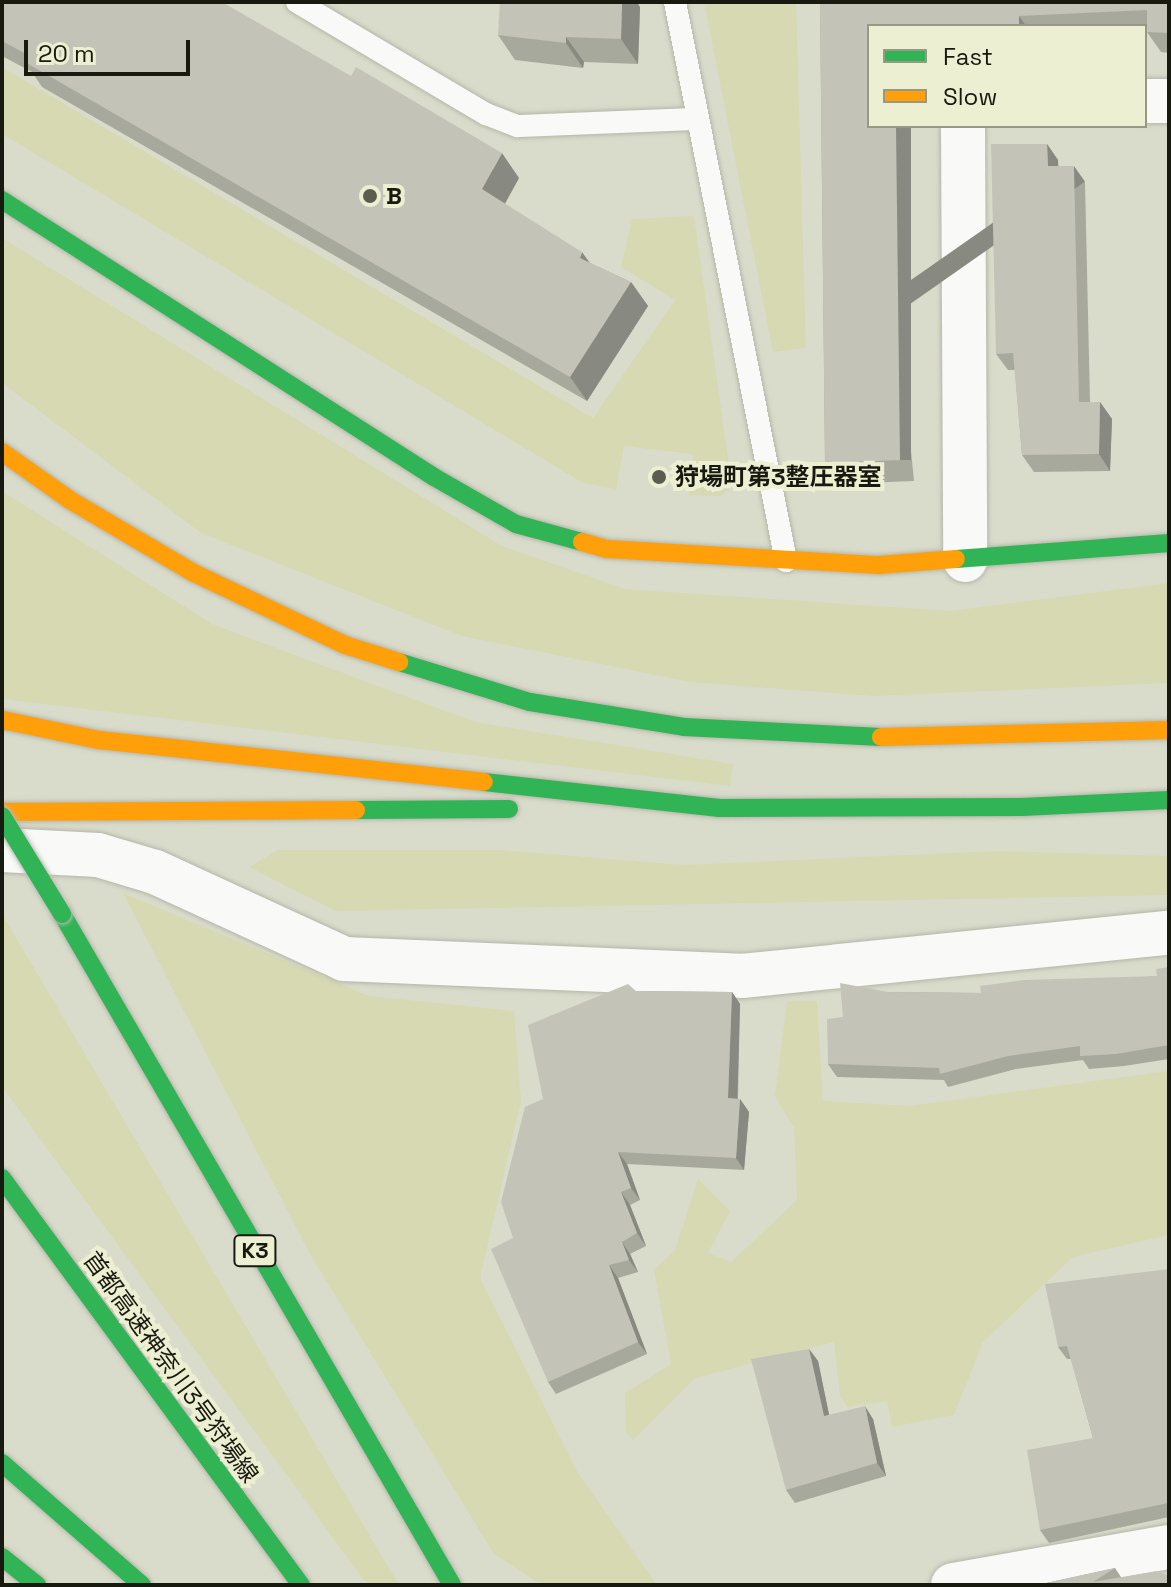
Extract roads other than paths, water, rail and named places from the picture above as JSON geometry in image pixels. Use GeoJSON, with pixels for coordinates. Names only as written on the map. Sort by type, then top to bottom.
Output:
{"type":"FeatureCollection","features":[{"type":"Feature","properties":{"kind":"main road"},"geometry":{"type":"LineString","coordinates":[[2,200],[434,477],[516,524],[607,549],[786,561],[965,560],[1169,543]]}},
{"type":"Feature","properties":{"kind":"main road"},"geometry":{"type":"LineString","coordinates":[[2,452],[70,500],[194,573],[345,645],[530,702],[684,727],[834,738],[1169,730]]}},
{"type":"Feature","properties":{"kind":"main road"},"geometry":{"type":"LineString","coordinates":[[2,720],[99,740],[720,808]]}},
{"type":"Feature","properties":{"kind":"main road"},"geometry":{"type":"LineString","coordinates":[[2,814],[1022,807],[1169,800]]}},
{"type":"Feature","properties":{"kind":"main road","name":"K3"},"geometry":{"type":"LineString","coordinates":[[2,814],[343,1404],[452,1585]]}},
{"type":"Feature","properties":{"kind":"main road","name":"首都高速神奈川3号狩場線"},"geometry":{"type":"LineString","coordinates":[[2,1178],[301,1585]]}},
{"type":"Feature","properties":{"kind":"main road"},"geometry":{"type":"LineString","coordinates":[[2,1463],[142,1585]]}},
{"type":"Feature","properties":{"kind":"main road"},"geometry":{"type":"LineString","coordinates":[[2,1557],[37,1585]]}},
{"type":"Feature","properties":{"kind":"street"},"geometry":{"type":"LineString","coordinates":[[1147,101],[1169,101]]}},
{"type":"Feature","properties":{"kind":"street"},"geometry":{"type":"LineString","coordinates":[[963,128],[965,560]]}},
{"type":"Feature","properties":{"kind":"street"},"geometry":{"type":"LineString","coordinates":[[2,850],[98,855],[155,872],[344,959],[742,976],[1169,933]]}},
{"type":"Feature","properties":{"kind":"street"},"geometry":{"type":"LineString","coordinates":[[964,1584],[1169,1547]]}},
{"type":"Feature","properties":{"kind":"lane"},"geometry":{"type":"LineString","coordinates":[[297,2],[486,114],[518,126],[695,119]]}},
{"type":"Feature","properties":{"kind":"lane"},"geometry":{"type":"LineString","coordinates":[[675,2],[695,119],[786,561]]}},
{"type":"Feature","properties":{"kind":"place","name":"B"},"geometry":{"type":"Point","coordinates":[370,196]}},
{"type":"Feature","properties":{"kind":"place","name":"狩場町第3整圧器室"},"geometry":{"type":"Point","coordinates":[659,477]}}]}
